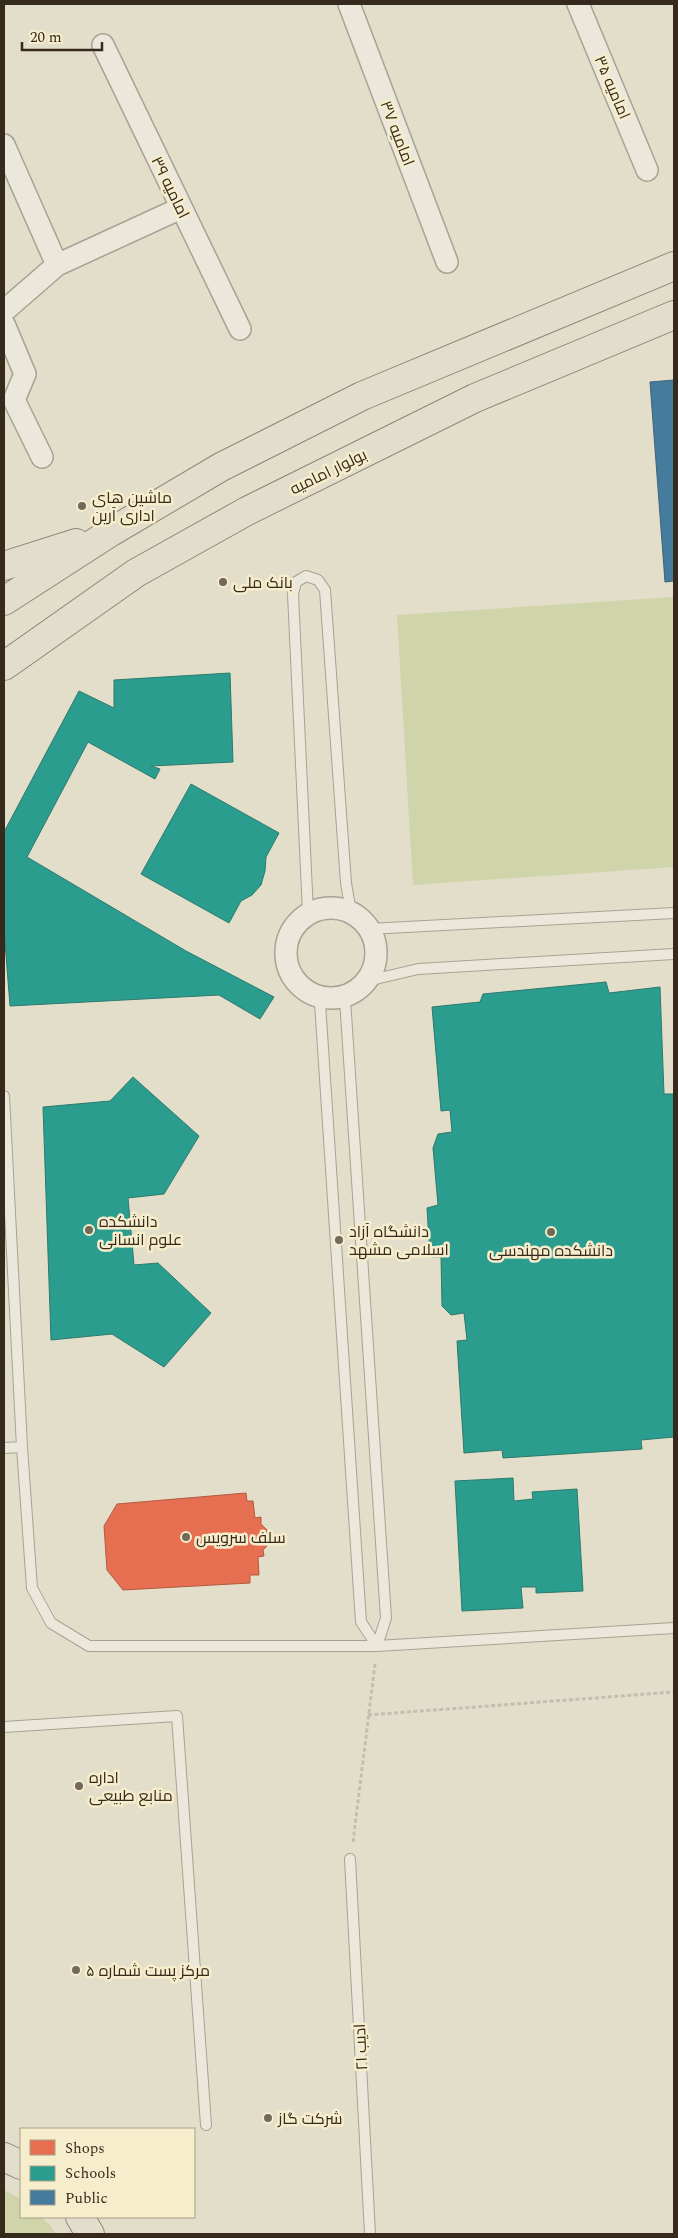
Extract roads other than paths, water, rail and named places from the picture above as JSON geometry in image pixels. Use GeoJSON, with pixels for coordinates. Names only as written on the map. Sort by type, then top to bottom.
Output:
{"type":"FeatureCollection","features":[{"type":"Feature","properties":{"kind":"main road"},"geometry":{"type":"LineString","coordinates":[[4,601],[111,532],[221,467],[362,396],[674,266]]}},
{"type":"Feature","properties":{"kind":"main road","name":"بولوار امامیه"},"geometry":{"type":"LineString","coordinates":[[4,666],[136,573],[246,511],[476,398],[674,316]]}},
{"type":"Feature","properties":{"kind":"main road"},"geometry":{"type":"LineString","coordinates":[[4,566],[111,532]]}},
{"type":"Feature","properties":{"kind":"main road"},"geometry":{"type":"LineString","coordinates":[[4,682],[26,650]]}},
{"type":"Feature","properties":{"kind":"main road"},"geometry":{"type":"LineString","coordinates":[[4,2157],[20,2165]]}},
{"type":"Feature","properties":{"kind":"main road"},"geometry":{"type":"LineString","coordinates":[[81,2218],[90,2234]]}},
{"type":"Feature","properties":{"kind":"street","name":"امامیه ۳۷"},"geometry":{"type":"LineString","coordinates":[[349,4],[447,262]]}},
{"type":"Feature","properties":{"kind":"street","name":"امامیه ۳۵"},"geometry":{"type":"LineString","coordinates":[[582,5],[647,170]]}},
{"type":"Feature","properties":{"kind":"street","name":"امامیه ۳۹"},"geometry":{"type":"LineString","coordinates":[[103,45],[240,329]]}},
{"type":"Feature","properties":{"kind":"street"},"geometry":{"type":"LineString","coordinates":[[4,145],[57,265]]}},
{"type":"Feature","properties":{"kind":"street"},"geometry":{"type":"LineString","coordinates":[[4,311],[57,265],[181,208]]}},
{"type":"Feature","properties":{"kind":"street"},"geometry":{"type":"LineString","coordinates":[[4,324],[24,374],[14,400],[42,457]]}},
{"type":"Feature","properties":{"kind":"street"},"geometry":{"type":"LineString","coordinates":[[337,907],[351,912],[370,928],[375,941],[377,956],[374,969],[367,981],[348,996],[336,999],[312,995],[302,988],[289,970],[285,949],[289,935],[297,922],[308,914],[322,908],[337,907]]}},
{"type":"Feature","properties":{"kind":"lane"},"geometry":{"type":"LineString","coordinates":[[308,914],[293,594],[296,582],[306,576],[318,580],[325,590],[346,883],[351,912]]}},
{"type":"Feature","properties":{"kind":"lane"},"geometry":{"type":"LineString","coordinates":[[370,928],[674,913]]}},
{"type":"Feature","properties":{"kind":"lane"},"geometry":{"type":"LineString","coordinates":[[367,981],[418,969],[674,954]]}},
{"type":"Feature","properties":{"kind":"lane"},"geometry":{"type":"LineString","coordinates":[[302,988],[320,1003],[361,1622],[377,1646]]}},
{"type":"Feature","properties":{"kind":"lane"},"geometry":{"type":"LineString","coordinates":[[348,996],[345,1000],[386,1618],[377,1646]]}},
{"type":"Feature","properties":{"kind":"lane"},"geometry":{"type":"LineString","coordinates":[[4,1096],[22,1447],[32,1588],[51,1623],[89,1646],[377,1646],[674,1628]]}},
{"type":"Feature","properties":{"kind":"lane"},"geometry":{"type":"LineString","coordinates":[[4,1448],[22,1447]]}},
{"type":"Feature","properties":{"kind":"lane"},"geometry":{"type":"LineString","coordinates":[[4,1727],[177,1716],[206,2125]]}},
{"type":"Feature","properties":{"kind":"lane","name":"ادیب ۲۱"},"geometry":{"type":"LineString","coordinates":[[350,1859],[370,2234]]}},
{"type":"Feature","properties":{"kind":"place","name":"ماشین های اداری آرین"},"geometry":{"type":"Point","coordinates":[82,506]}},
{"type":"Feature","properties":{"kind":"place","name":"بانک ملی"},"geometry":{"type":"Point","coordinates":[223,582]}},
{"type":"Feature","properties":{"kind":"place","name":"دانشکده علوم انسانی"},"geometry":{"type":"Point","coordinates":[89,1230]}},
{"type":"Feature","properties":{"kind":"place","name":"دانشکده مهندسی"},"geometry":{"type":"Point","coordinates":[551,1232]}},
{"type":"Feature","properties":{"kind":"place","name":"دانشگاه آزاد اسلامی مشهد"},"geometry":{"type":"Point","coordinates":[339,1240]}},
{"type":"Feature","properties":{"kind":"place","name":"سلف سرویس"},"geometry":{"type":"Point","coordinates":[186,1537]}},
{"type":"Feature","properties":{"kind":"place","name":"اداره منابع طبیعی"},"geometry":{"type":"Point","coordinates":[79,1786]}},
{"type":"Feature","properties":{"kind":"place","name":"مرکز پست شماره ۵"},"geometry":{"type":"Point","coordinates":[76,1970]}},
{"type":"Feature","properties":{"kind":"place","name":"شرکت گاز"},"geometry":{"type":"Point","coordinates":[268,2118]}}]}
